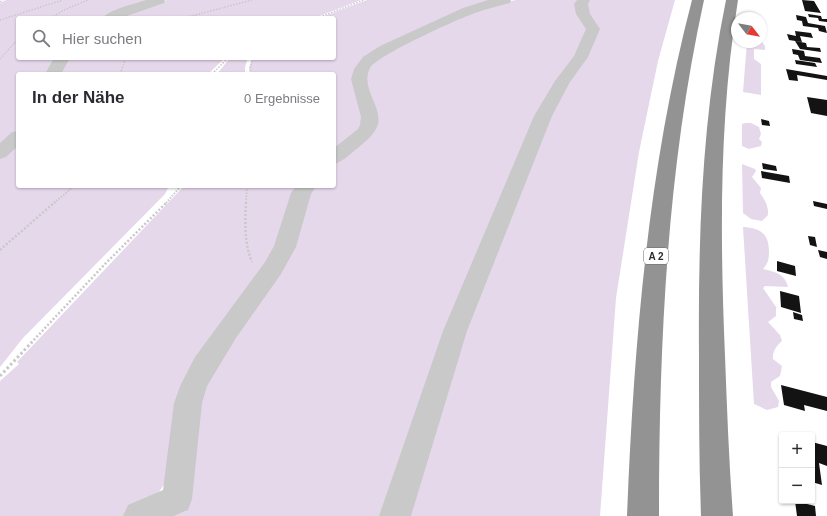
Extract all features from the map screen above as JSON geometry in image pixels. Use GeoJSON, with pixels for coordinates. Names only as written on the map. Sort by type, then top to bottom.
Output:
{"type":"FeatureCollection","features":[{"type":"Feature","properties":{"kind":"highway","name":"A 2"},"geometry":{"type":"LineString","coordinates":[[643,516],[644,432],[651,306],[661,215],[678,90],[698,0]]}},
{"type":"Feature","properties":{"kind":"highway"},"geometry":{"type":"LineString","coordinates":[[717,516],[714,454],[710,228],[718,98],[724,40],[732,0]]}},
{"type":"Feature","properties":{"kind":"lane"},"geometry":{"type":"LineString","coordinates":[[114,16],[159,0]]}},
{"type":"Feature","properties":{"kind":"lane"},"geometry":{"type":"LineString","coordinates":[[336,156],[364,133],[369,125],[370,117],[360,89],[359,79],[362,69],[368,60],[385,49],[468,11],[505,0]]}},
{"type":"Feature","properties":{"kind":"lane"},"geometry":{"type":"LineString","coordinates":[[395,516],[455,331],[543,116],[563,81],[581,57],[593,29],[583,14],[581,4],[584,0]]}},
{"type":"Feature","properties":{"kind":"lane"},"geometry":{"type":"LineString","coordinates":[[54,72],[61,60]]}},
{"type":"Feature","properties":{"kind":"lane"},"geometry":{"type":"LineString","coordinates":[[0,152],[16,138]]}},
{"type":"Feature","properties":{"kind":"lane"},"geometry":{"type":"LineString","coordinates":[[139,516],[177,499],[188,404],[194,384],[204,365],[273,268],[285,248],[301,193],[305,188]]}},
{"type":"Feature","properties":{"kind":"path"},"geometry":{"type":"LineString","coordinates":[[0,20],[63,0]]}},
{"type":"Feature","properties":{"kind":"path"},"geometry":{"type":"LineString","coordinates":[[54,16],[64,10],[88,0]]}},
{"type":"Feature","properties":{"kind":"path"},"geometry":{"type":"LineString","coordinates":[[192,16],[252,0]]}},
{"type":"Feature","properties":{"kind":"path"},"geometry":{"type":"LineString","coordinates":[[322,16],[364,0]]}},
{"type":"Feature","properties":{"kind":"path"},"geometry":{"type":"LineString","coordinates":[[0,59],[16,41]]}},
{"type":"Feature","properties":{"kind":"path"},"geometry":{"type":"LineString","coordinates":[[121,72],[125,60]]}},
{"type":"Feature","properties":{"kind":"path"},"geometry":{"type":"LineString","coordinates":[[214,72],[226,60]]}},
{"type":"Feature","properties":{"kind":"path"},"geometry":{"type":"LineString","coordinates":[[250,72],[252,60]]}},
{"type":"Feature","properties":{"kind":"path"},"geometry":{"type":"LineString","coordinates":[[0,250],[72,188]]}},
{"type":"Feature","properties":{"kind":"path"},"geometry":{"type":"LineString","coordinates":[[0,376],[105,264],[163,207],[179,188]]}},
{"type":"Feature","properties":{"kind":"path"},"geometry":{"type":"LineString","coordinates":[[247,188],[246,233],[249,255],[253,263],[273,268]]}},
{"type":"Feature","properties":{"kind":"path"},"geometry":{"type":"LineString","coordinates":[[0,373],[5,371]]}},
{"type":"Feature","properties":{"kind":"shaded area"},"geometry":{"type":"Polygon","coordinates":[[[6,0],[157,0],[113,16],[16,16],[16,60],[56,60],[50,72],[16,72],[16,134],[0,148],[0,3],[6,0]]]}},
{"type":"Feature","properties":{"kind":"shaded area"},"geometry":{"type":"Polygon","coordinates":[[[167,0],[361,0],[319,16],[120,16],[167,0]]]}},
{"type":"Feature","properties":{"kind":"shaded area"},"geometry":{"type":"Polygon","coordinates":[[[367,0],[499,0],[368,56],[365,113],[362,128],[336,152],[336,72],[250,72],[249,67],[252,60],[336,60],[336,16],[324,16],[367,0]]]}},
{"type":"Feature","properties":{"kind":"shaded area"},"geometry":{"type":"Polygon","coordinates":[[[516,0],[675,0],[658,61],[639,152],[616,298],[600,516],[173,516],[186,511],[197,391],[312,188],[336,188],[336,161],[365,137],[365,89],[367,68],[378,55],[490,6],[516,0]]]}},
{"type":"Feature","properties":{"kind":"shaded area"},"geometry":{"type":"Polygon","coordinates":[[[747,48],[765,48],[765,50],[754,49],[754,59],[761,64],[761,95],[743,92],[747,48]]]}},
{"type":"Feature","properties":{"kind":"shaded area"},"geometry":{"type":"Polygon","coordinates":[[[64,60],[223,60],[210,72],[58,72],[64,60]]]}},
{"type":"Feature","properties":{"kind":"shaded area"},"geometry":{"type":"Polygon","coordinates":[[[228,60],[247,60],[245,72],[219,72],[228,60]]]}},
{"type":"Feature","properties":{"kind":"shaded area"},"geometry":{"type":"Polygon","coordinates":[[[751,123],[759,127],[761,134],[759,139],[762,142],[761,146],[749,149],[742,146],[742,124],[751,123]]]}},
{"type":"Feature","properties":{"kind":"shaded area"},"geometry":{"type":"Polygon","coordinates":[[[16,142],[16,188],[168,188],[165,194],[23,338],[0,367],[0,157],[16,142]]]}},
{"type":"Feature","properties":{"kind":"shaded area"},"geometry":{"type":"Polygon","coordinates":[[[742,164],[755,169],[756,171],[752,177],[761,188],[760,193],[768,209],[768,215],[762,221],[751,219],[743,213],[742,164]]]}},
{"type":"Feature","properties":{"kind":"shaded area"},"geometry":{"type":"Polygon","coordinates":[[[182,188],[301,188],[280,244],[208,349],[173,471],[157,495],[127,516],[0,516],[0,381],[19,364],[17,362],[182,188]]]}},
{"type":"Feature","properties":{"kind":"shaded area"},"geometry":{"type":"Polygon","coordinates":[[[743,227],[759,230],[765,236],[769,246],[769,255],[767,263],[763,269],[775,272],[782,276],[787,282],[788,287],[765,286],[763,288],[776,307],[776,316],[768,322],[780,335],[782,341],[775,349],[773,354],[773,359],[782,366],[780,376],[771,382],[771,387],[779,401],[778,407],[767,410],[754,404],[743,227]]]}},
{"type":"Feature","properties":{"kind":"building"},"geometry":{"type":"Polygon","coordinates":[[[802,0],[814,1],[821,13],[805,11],[802,0]]]}},
{"type":"Feature","properties":{"kind":"building"},"geometry":{"type":"Polygon","coordinates":[[[808,14],[821,16],[822,19],[827,19],[827,22],[819,21],[818,18],[809,17],[808,14]]]}},
{"type":"Feature","properties":{"kind":"building"},"geometry":{"type":"Polygon","coordinates":[[[796,15],[806,17],[808,23],[825,26],[827,33],[819,31],[818,28],[803,26],[802,21],[797,20],[796,15]]]}},
{"type":"Feature","properties":{"kind":"building"},"geometry":{"type":"Polygon","coordinates":[[[795,31],[811,33],[813,38],[800,36],[802,42],[789,40],[787,34],[796,36],[795,31]]]}},
{"type":"Feature","properties":{"kind":"building"},"geometry":{"type":"Polygon","coordinates":[[[795,41],[806,43],[807,47],[820,48],[821,52],[800,49],[795,41]]]}},
{"type":"Feature","properties":{"kind":"building"},"geometry":{"type":"Polygon","coordinates":[[[792,49],[804,51],[805,56],[820,58],[822,63],[800,60],[798,55],[793,54],[792,49]]]}},
{"type":"Feature","properties":{"kind":"building"},"geometry":{"type":"Polygon","coordinates":[[[795,60],[815,63],[817,67],[796,64],[795,60]]]}},
{"type":"Feature","properties":{"kind":"building"},"geometry":{"type":"Polygon","coordinates":[[[786,69],[827,76],[827,80],[797,75],[798,81],[789,80],[786,69]]]}},
{"type":"Feature","properties":{"kind":"building"},"geometry":{"type":"Polygon","coordinates":[[[807,97],[827,100],[827,116],[811,113],[807,97]]]}},
{"type":"Feature","properties":{"kind":"building"},"geometry":{"type":"Polygon","coordinates":[[[761,119],[769,121],[770,126],[762,125],[761,119]]]}},
{"type":"Feature","properties":{"kind":"building"},"geometry":{"type":"Polygon","coordinates":[[[762,163],[776,166],[777,171],[763,169],[762,163]]]}},
{"type":"Feature","properties":{"kind":"building"},"geometry":{"type":"Polygon","coordinates":[[[761,171],[789,176],[790,183],[762,178],[761,171]]]}},
{"type":"Feature","properties":{"kind":"building"},"geometry":{"type":"Polygon","coordinates":[[[813,201],[827,204],[827,209],[814,206],[813,201]]]}},
{"type":"Feature","properties":{"kind":"building"},"geometry":{"type":"Polygon","coordinates":[[[808,236],[815,237],[817,247],[810,245],[808,236]]]}},
{"type":"Feature","properties":{"kind":"building"},"geometry":{"type":"Polygon","coordinates":[[[818,250],[827,252],[827,259],[820,257],[818,250]]]}},
{"type":"Feature","properties":{"kind":"building"},"geometry":{"type":"Polygon","coordinates":[[[777,261],[795,266],[796,276],[777,271],[777,261]]]}},
{"type":"Feature","properties":{"kind":"building"},"geometry":{"type":"Polygon","coordinates":[[[780,291],[799,296],[801,313],[781,307],[780,291]]]}},
{"type":"Feature","properties":{"kind":"building"},"geometry":{"type":"Polygon","coordinates":[[[793,312],[802,315],[803,321],[794,319],[793,312]]]}},
{"type":"Feature","properties":{"kind":"building"},"geometry":{"type":"Polygon","coordinates":[[[781,385],[827,397],[827,411],[804,405],[805,411],[784,405],[781,385]]]}},
{"type":"Feature","properties":{"kind":"building"},"geometry":{"type":"Polygon","coordinates":[[[815,443],[827,446],[827,466],[819,463],[822,485],[815,483],[815,443]]]}},
{"type":"Feature","properties":{"kind":"building"},"geometry":{"type":"Polygon","coordinates":[[[795,504],[815,506],[816,516],[797,516],[795,504]]]}}]}
